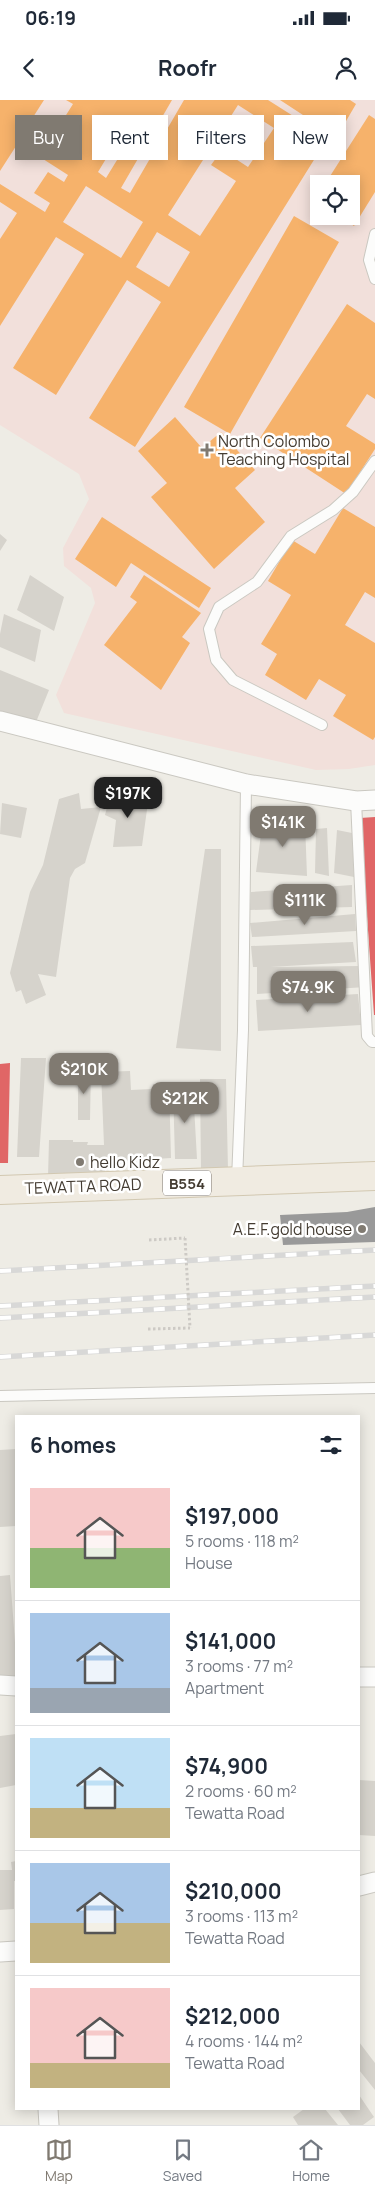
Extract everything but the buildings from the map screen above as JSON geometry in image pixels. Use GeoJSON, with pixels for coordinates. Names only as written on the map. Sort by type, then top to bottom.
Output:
{"type":"FeatureCollection","features":[{"type":"Feature","properties":{"kind":"main road","name":"TEWATTA ROAD"},"geometry":{"type":"LineString","coordinates":[[0,1190],[375,1176]]}},
{"type":"Feature","properties":{"kind":"street"},"geometry":{"type":"LineString","coordinates":[[0,721],[246,784],[356,801],[375,800]]}},
{"type":"Feature","properties":{"kind":"street"},"geometry":{"type":"LineString","coordinates":[[360,1677],[375,1677]]}},
{"type":"Feature","properties":{"kind":"street"},"geometry":{"type":"LineString","coordinates":[[0,1685],[15,1686]]}},
{"type":"Feature","properties":{"kind":"street"},"geometry":{"type":"LineString","coordinates":[[360,1886],[375,1882]]}},
{"type":"Feature","properties":{"kind":"street"},"geometry":{"type":"LineString","coordinates":[[0,1952],[15,1951]]}},
{"type":"Feature","properties":{"kind":"street"},"geometry":{"type":"LineString","coordinates":[[48,2110],[48,2125]]}},
{"type":"Feature","properties":{"kind":"lane"},"geometry":{"type":"LineString","coordinates":[[375,234],[369,260],[375,279]]}},
{"type":"Feature","properties":{"kind":"lane"},"geometry":{"type":"LineString","coordinates":[[322,725],[233,680],[216,660],[210,629],[219,607],[257,582],[291,536],[333,510],[353,492],[375,460]]}},
{"type":"Feature","properties":{"kind":"lane"},"geometry":{"type":"LineString","coordinates":[[237,1181],[243,1030],[246,784]]}},
{"type":"Feature","properties":{"kind":"lane"},"geometry":{"type":"LineString","coordinates":[[356,801],[367,1036],[372,1042],[375,1042]]}},
{"type":"Feature","properties":{"kind":"lane"},"geometry":{"type":"LineString","coordinates":[[0,1396],[375,1388]]}},
{"type":"Feature","properties":{"kind":"path"},"geometry":{"type":"LineString","coordinates":[[148,1329],[190,1328],[185,1238],[149,1240]]}},
{"type":"Feature","properties":{"kind":"shaded area","name":"North Colombo Teaching Hospital"},"geometry":{"type":"Polygon","coordinates":[[[0,100],[375,100],[375,765],[349,769],[316,770],[64,713],[56,695],[95,603],[91,588],[64,566],[63,548],[89,499],[79,474],[0,425],[0,100]]]}},
{"type":"Feature","properties":{"kind":"railway"},"geometry":{"type":"LineString","coordinates":[[0,1271],[375,1250]]}},
{"type":"Feature","properties":{"kind":"railway"},"geometry":{"type":"LineString","coordinates":[[0,1306],[375,1286]]}},
{"type":"Feature","properties":{"kind":"railway"},"geometry":{"type":"LineString","coordinates":[[0,1318],[375,1297]]}},
{"type":"Feature","properties":{"kind":"railway"},"geometry":{"type":"LineString","coordinates":[[0,1357],[375,1335]]}},
{"type":"Feature","properties":{"kind":"place","name":"North Colombo Teaching Hospital"},"geometry":{"type":"Point","coordinates":[207,450]}},
{"type":"Feature","properties":{"kind":"place","name":"hello Kidz"},"geometry":{"type":"Point","coordinates":[80,1162]}},
{"type":"Feature","properties":{"kind":"place","name":"A.E.F.gold house"},"geometry":{"type":"Point","coordinates":[362,1229]}}]}
